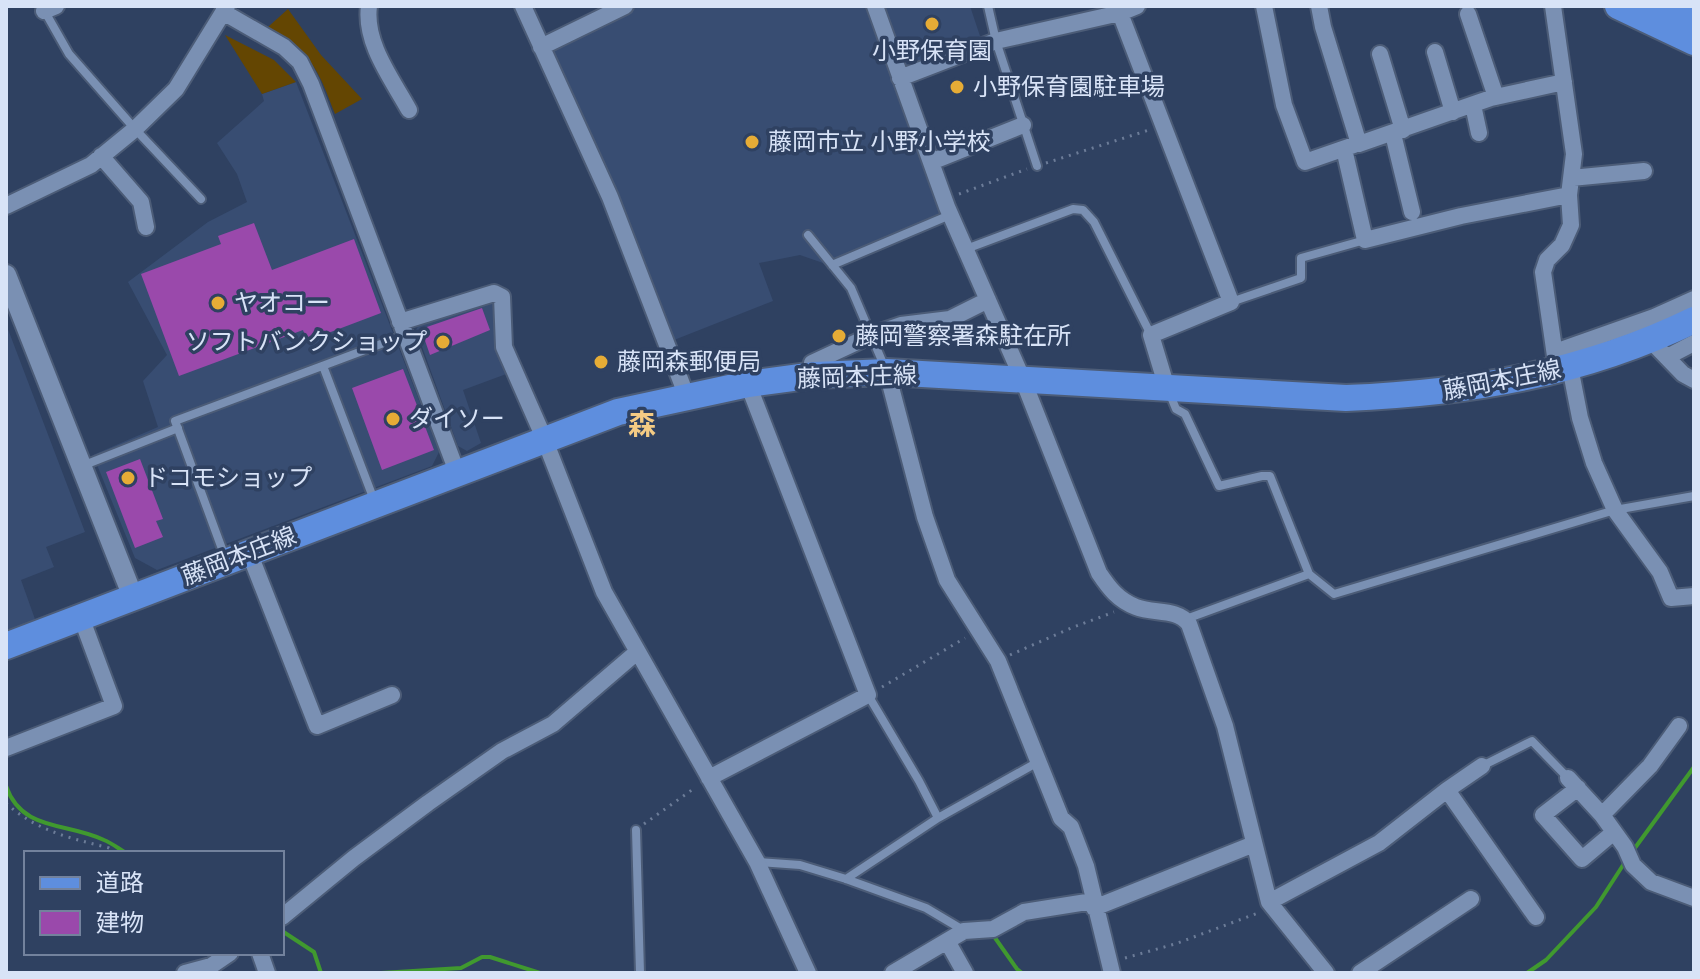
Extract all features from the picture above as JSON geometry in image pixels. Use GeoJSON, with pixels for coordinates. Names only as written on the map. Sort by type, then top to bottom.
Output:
{"type":"FeatureCollection","features":[{"type":"Feature","properties":{"kind":"main road"},"geometry":{"type":"LineString","coordinates":[[1618,6],[1694,42]]}},
{"type":"Feature","properties":{"kind":"main road"},"geometry":{"type":"LineString","coordinates":[[1663,6],[1694,20]]}},
{"type":"Feature","properties":{"kind":"main road","name":"藤岡本庄線"},"geometry":{"type":"LineString","coordinates":[[6,646],[544,438],[618,412],[748,384],[811,375],[887,372],[1346,398],[1391,396],[1483,386],[1561,363],[1659,349],[1694,320]]}},
{"type":"Feature","properties":{"kind":"street"},"geometry":{"type":"LineString","coordinates":[[369,6],[367,19],[370,33],[409,110]]}},
{"type":"Feature","properties":{"kind":"street"},"geometry":{"type":"LineString","coordinates":[[523,6],[610,197],[687,397]]}},
{"type":"Feature","properties":{"kind":"street"},"geometry":{"type":"LineString","coordinates":[[541,47],[625,6]]}},
{"type":"Feature","properties":{"kind":"street"},"geometry":{"type":"LineString","coordinates":[[875,6],[947,207],[1023,380],[1099,573],[1111,591],[1126,602],[1186,619],[1225,726],[1271,905],[1326,973]]}},
{"type":"Feature","properties":{"kind":"street"},"geometry":{"type":"LineString","coordinates":[[900,78],[996,41],[1120,13],[1137,6]]}},
{"type":"Feature","properties":{"kind":"street"},"geometry":{"type":"LineString","coordinates":[[1264,6],[1284,105],[1305,162],[1496,97],[1564,82]]}},
{"type":"Feature","properties":{"kind":"street"},"geometry":{"type":"LineString","coordinates":[[1319,6],[1351,146],[1365,240],[1461,216],[1569,195]]}},
{"type":"Feature","properties":{"kind":"street"},"geometry":{"type":"LineString","coordinates":[[1553,6],[1574,154],[1569,195],[1571,225],[1562,245],[1547,260],[1543,272],[1561,363],[1594,463],[1615,510],[1660,572],[1671,598],[1694,596]]}},
{"type":"Feature","properties":{"kind":"street"},"geometry":{"type":"LineString","coordinates":[[6,206],[91,165],[135,129],[176,89],[225,9],[284,47],[300,62],[457,472]]}},
{"type":"Feature","properties":{"kind":"street"},"geometry":{"type":"LineString","coordinates":[[1120,13],[1231,302],[1151,335],[1167,388]]}},
{"type":"Feature","properties":{"kind":"street"},"geometry":{"type":"LineString","coordinates":[[1468,14],[1496,97]]}},
{"type":"Feature","properties":{"kind":"street"},"geometry":{"type":"LineString","coordinates":[[1435,52],[1453,112]]}},
{"type":"Feature","properties":{"kind":"street"},"geometry":{"type":"LineString","coordinates":[[1380,54],[1412,212]]}},
{"type":"Feature","properties":{"kind":"street"},"geometry":{"type":"LineString","coordinates":[[1473,105],[1479,133]]}},
{"type":"Feature","properties":{"kind":"street"},"geometry":{"type":"LineString","coordinates":[[931,162],[1023,125]]}},
{"type":"Feature","properties":{"kind":"street"},"geometry":{"type":"LineString","coordinates":[[101,156],[141,202],[146,227]]}},
{"type":"Feature","properties":{"kind":"street"},"geometry":{"type":"LineString","coordinates":[[1571,178],[1644,171]]}},
{"type":"Feature","properties":{"kind":"street"},"geometry":{"type":"LineString","coordinates":[[6,275],[133,597]]}},
{"type":"Feature","properties":{"kind":"street"},"geometry":{"type":"LineString","coordinates":[[403,328],[494,293],[502,297],[504,347],[544,438],[604,592],[757,862],[808,973]]}},
{"type":"Feature","properties":{"kind":"street"},"geometry":{"type":"LineString","coordinates":[[1561,363],[1694,299]]}},
{"type":"Feature","properties":{"kind":"street"},"geometry":{"type":"LineString","coordinates":[[811,375],[812,363],[872,335],[901,325],[950,319],[988,300]]}},
{"type":"Feature","properties":{"kind":"street"},"geometry":{"type":"LineString","coordinates":[[1659,349],[1694,343]]}},
{"type":"Feature","properties":{"kind":"street"},"geometry":{"type":"LineString","coordinates":[[1659,349],[1683,374],[1694,380]]}},
{"type":"Feature","properties":{"kind":"street"},"geometry":{"type":"LineString","coordinates":[[887,372],[925,517],[947,580],[998,661],[1061,818],[1071,827],[1086,866],[1110,968]]}},
{"type":"Feature","properties":{"kind":"street"},"geometry":{"type":"LineString","coordinates":[[709,778],[868,695],[748,384]]}},
{"type":"Feature","properties":{"kind":"street"},"geometry":{"type":"LineString","coordinates":[[238,556],[317,726],[392,695]]}},
{"type":"Feature","properties":{"kind":"street"},"geometry":{"type":"LineString","coordinates":[[6,748],[114,706],[81,617]]}},
{"type":"Feature","properties":{"kind":"street"},"geometry":{"type":"LineString","coordinates":[[284,915],[428,803],[502,751],[553,724],[637,652]]}},
{"type":"Feature","properties":{"kind":"street"},"geometry":{"type":"LineString","coordinates":[[1602,815],[1650,766],[1679,726]]}},
{"type":"Feature","properties":{"kind":"street"},"geometry":{"type":"LineString","coordinates":[[1271,905],[1379,843],[1482,766]]}},
{"type":"Feature","properties":{"kind":"street"},"geometry":{"type":"LineString","coordinates":[[1614,832],[1582,859],[1543,815],[1573,783],[1602,815],[1625,847],[1633,865],[1651,882],[1694,898]]}},
{"type":"Feature","properties":{"kind":"street"},"geometry":{"type":"LineString","coordinates":[[1447,790],[1536,917]]}},
{"type":"Feature","properties":{"kind":"street"},"geometry":{"type":"LineString","coordinates":[[893,973],[964,931],[993,929],[1024,912],[1094,904],[1254,844]]}},
{"type":"Feature","properties":{"kind":"street"},"geometry":{"type":"LineString","coordinates":[[1360,973],[1471,899]]}},
{"type":"Feature","properties":{"kind":"street"},"geometry":{"type":"LineString","coordinates":[[947,941],[965,973]]}},
{"type":"Feature","properties":{"kind":"street"},"geometry":{"type":"LineString","coordinates":[[185,973],[211,966],[227,955]]}},
{"type":"Feature","properties":{"kind":"lane"},"geometry":{"type":"LineString","coordinates":[[988,6],[996,41],[1037,166]]}},
{"type":"Feature","properties":{"kind":"lane"},"geometry":{"type":"LineString","coordinates":[[47,8],[69,54],[201,199]]}},
{"type":"Feature","properties":{"kind":"lane"},"geometry":{"type":"LineString","coordinates":[[832,265],[947,207]]}},
{"type":"Feature","properties":{"kind":"lane"},"geometry":{"type":"LineString","coordinates":[[966,249],[1073,209],[1083,210],[1094,222],[1151,335]]}},
{"type":"Feature","properties":{"kind":"lane"},"geometry":{"type":"LineString","coordinates":[[808,235],[851,288],[887,372]]}},
{"type":"Feature","properties":{"kind":"lane"},"geometry":{"type":"LineString","coordinates":[[1231,302],[1301,278],[1301,258],[1365,240]]}},
{"type":"Feature","properties":{"kind":"lane"},"geometry":{"type":"LineString","coordinates":[[238,556],[175,421],[323,366],[403,328]]}},
{"type":"Feature","properties":{"kind":"lane"},"geometry":{"type":"LineString","coordinates":[[323,366],[375,504]]}},
{"type":"Feature","properties":{"kind":"lane"},"geometry":{"type":"LineString","coordinates":[[1167,388],[1176,409],[1185,414],[1219,486],[1270,476],[1309,574],[1334,594],[1615,510],[1694,496]]}},
{"type":"Feature","properties":{"kind":"lane"},"geometry":{"type":"LineString","coordinates":[[81,467],[178,428]]}},
{"type":"Feature","properties":{"kind":"lane"},"geometry":{"type":"LineString","coordinates":[[1186,619],[1309,574]]}},
{"type":"Feature","properties":{"kind":"lane"},"geometry":{"type":"LineString","coordinates":[[868,695],[938,818]]}},
{"type":"Feature","properties":{"kind":"lane"},"geometry":{"type":"LineString","coordinates":[[1482,766],[1532,741],[1573,783]]}},
{"type":"Feature","properties":{"kind":"lane"},"geometry":{"type":"LineString","coordinates":[[846,879],[938,818],[1038,762]]}},
{"type":"Feature","properties":{"kind":"lane"},"geometry":{"type":"LineString","coordinates":[[636,830],[640,973]]}},
{"type":"Feature","properties":{"kind":"lane"},"geometry":{"type":"LineString","coordinates":[[757,862],[800,865],[846,879],[926,908],[964,931]]}},
{"type":"Feature","properties":{"kind":"path"},"geometry":{"type":"LineString","coordinates":[[947,207],[1037,166],[1164,125]]}},
{"type":"Feature","properties":{"kind":"path"},"geometry":{"type":"LineString","coordinates":[[998,661],[1071,628],[1112,614],[1126,602]]}},
{"type":"Feature","properties":{"kind":"path"},"geometry":{"type":"LineString","coordinates":[[868,695],[979,630]]}},
{"type":"Feature","properties":{"kind":"path"},"geometry":{"type":"LineString","coordinates":[[636,830],[709,778]]}},
{"type":"Feature","properties":{"kind":"path"},"geometry":{"type":"LineString","coordinates":[[6,803],[32,824],[52,834],[114,851]]}},
{"type":"Feature","properties":{"kind":"path"},"geometry":{"type":"LineString","coordinates":[[1110,968],[1271,905]]}},
{"type":"Feature","properties":{"kind":"shaded area","name":"藤岡市立 小野小学校"},"geometry":{"type":"Polygon","coordinates":[[[639,6],[865,6],[943,214],[826,264],[800,255],[759,263],[773,301],[669,342],[550,54],[579,35],[639,6]]]}},
{"type":"Feature","properties":{"kind":"shaded area","name":"小野保育園"},"geometry":{"type":"Polygon","coordinates":[[[883,6],[970,6],[982,42],[906,72],[883,6]]]}},
{"type":"Feature","properties":{"kind":"shaded area"},"geometry":{"type":"Polygon","coordinates":[[[288,9],[321,55],[362,99],[335,114],[311,63],[304,54],[268,27],[288,9]]]}},
{"type":"Feature","properties":{"kind":"shaded area"},"geometry":{"type":"Polygon","coordinates":[[[225,35],[274,60],[296,82],[262,94],[225,35]]]}},
{"type":"Feature","properties":{"kind":"shaded area"},"geometry":{"type":"Polygon","coordinates":[[[296,82],[439,452],[432,466],[157,570],[135,558],[93,455],[158,427],[143,381],[167,355],[128,282],[208,222],[247,202],[237,174],[217,143],[264,101],[262,94],[296,82]]]}},
{"type":"Feature","properties":{"kind":"shaded area"},"geometry":{"type":"Polygon","coordinates":[[[492,300],[497,305],[509,373],[463,390],[481,443],[467,451],[458,446],[416,330],[419,324],[492,300]]]}},
{"type":"Feature","properties":{"kind":"shaded area"},"geometry":{"type":"Polygon","coordinates":[[[6,324],[85,532],[46,547],[54,567],[21,580],[36,622],[6,635],[6,324]]]}},
{"type":"Feature","properties":{"kind":"building","name":"ヤオコー"},"geometry":{"type":"Polygon","coordinates":[[[254,223],[272,270],[354,239],[381,313],[307,341],[303,330],[179,376],[141,274],[221,244],[218,236],[254,223]]]}},
{"type":"Feature","properties":{"kind":"building","name":"ソフトバンクショップ"},"geometry":{"type":"Polygon","coordinates":[[[482,308],[490,330],[430,355],[421,329],[482,308]]]}},
{"type":"Feature","properties":{"kind":"building","name":"ダイソー"},"geometry":{"type":"Polygon","coordinates":[[[403,369],[434,450],[382,470],[352,388],[403,369]]]}},
{"type":"Feature","properties":{"kind":"building"},"geometry":{"type":"Polygon","coordinates":[[[140,459],[163,519],[156,521],[163,537],[135,548],[106,472],[140,459]]]}},
{"type":"Feature","properties":{"kind":"waterway"},"geometry":{"type":"LineString","coordinates":[[1632,852],[1694,767]]}},
{"type":"Feature","properties":{"kind":"waterway"},"geometry":{"type":"LineString","coordinates":[[6,786],[13,801],[34,819],[90,834],[123,851]]}},
{"type":"Feature","properties":{"kind":"waterway"},"geometry":{"type":"LineString","coordinates":[[1527,973],[1546,960],[1596,907],[1627,859]]}},
{"type":"Feature","properties":{"kind":"waterway"},"geometry":{"type":"LineString","coordinates":[[284,932],[314,952],[321,973]]}},
{"type":"Feature","properties":{"kind":"waterway"},"geometry":{"type":"LineString","coordinates":[[993,935],[1022,973]]}},
{"type":"Feature","properties":{"kind":"waterway"},"geometry":{"type":"LineString","coordinates":[[381,973],[461,968],[482,957],[540,973]]}},
{"type":"Feature","properties":{"kind":"place","name":"小野保育園"},"geometry":{"type":"Point","coordinates":[932,24]}},
{"type":"Feature","properties":{"kind":"place","name":"小野保育園駐車場"},"geometry":{"type":"Point","coordinates":[957,87]}},
{"type":"Feature","properties":{"kind":"place","name":"藤岡市立 小野小学校"},"geometry":{"type":"Point","coordinates":[752,142]}},
{"type":"Feature","properties":{"kind":"place","name":"ヤオコー"},"geometry":{"type":"Point","coordinates":[218,303]}},
{"type":"Feature","properties":{"kind":"place","name":"藤岡警察署森駐在所"},"geometry":{"type":"Point","coordinates":[839,336]}},
{"type":"Feature","properties":{"kind":"place","name":"ソフトバンクショップ"},"geometry":{"type":"Point","coordinates":[443,342]}},
{"type":"Feature","properties":{"kind":"place","name":"藤岡森郵便局"},"geometry":{"type":"Point","coordinates":[601,362]}},
{"type":"Feature","properties":{"kind":"place","name":"ダイソー"},"geometry":{"type":"Point","coordinates":[393,419]}},
{"type":"Feature","properties":{"kind":"place","name":"ドコモショップ"},"geometry":{"type":"Point","coordinates":[128,478]}},
{"type":"Feature","properties":{"kind":"district","name":"森"},"geometry":{"type":"Point","coordinates":[642,424]}}]}
